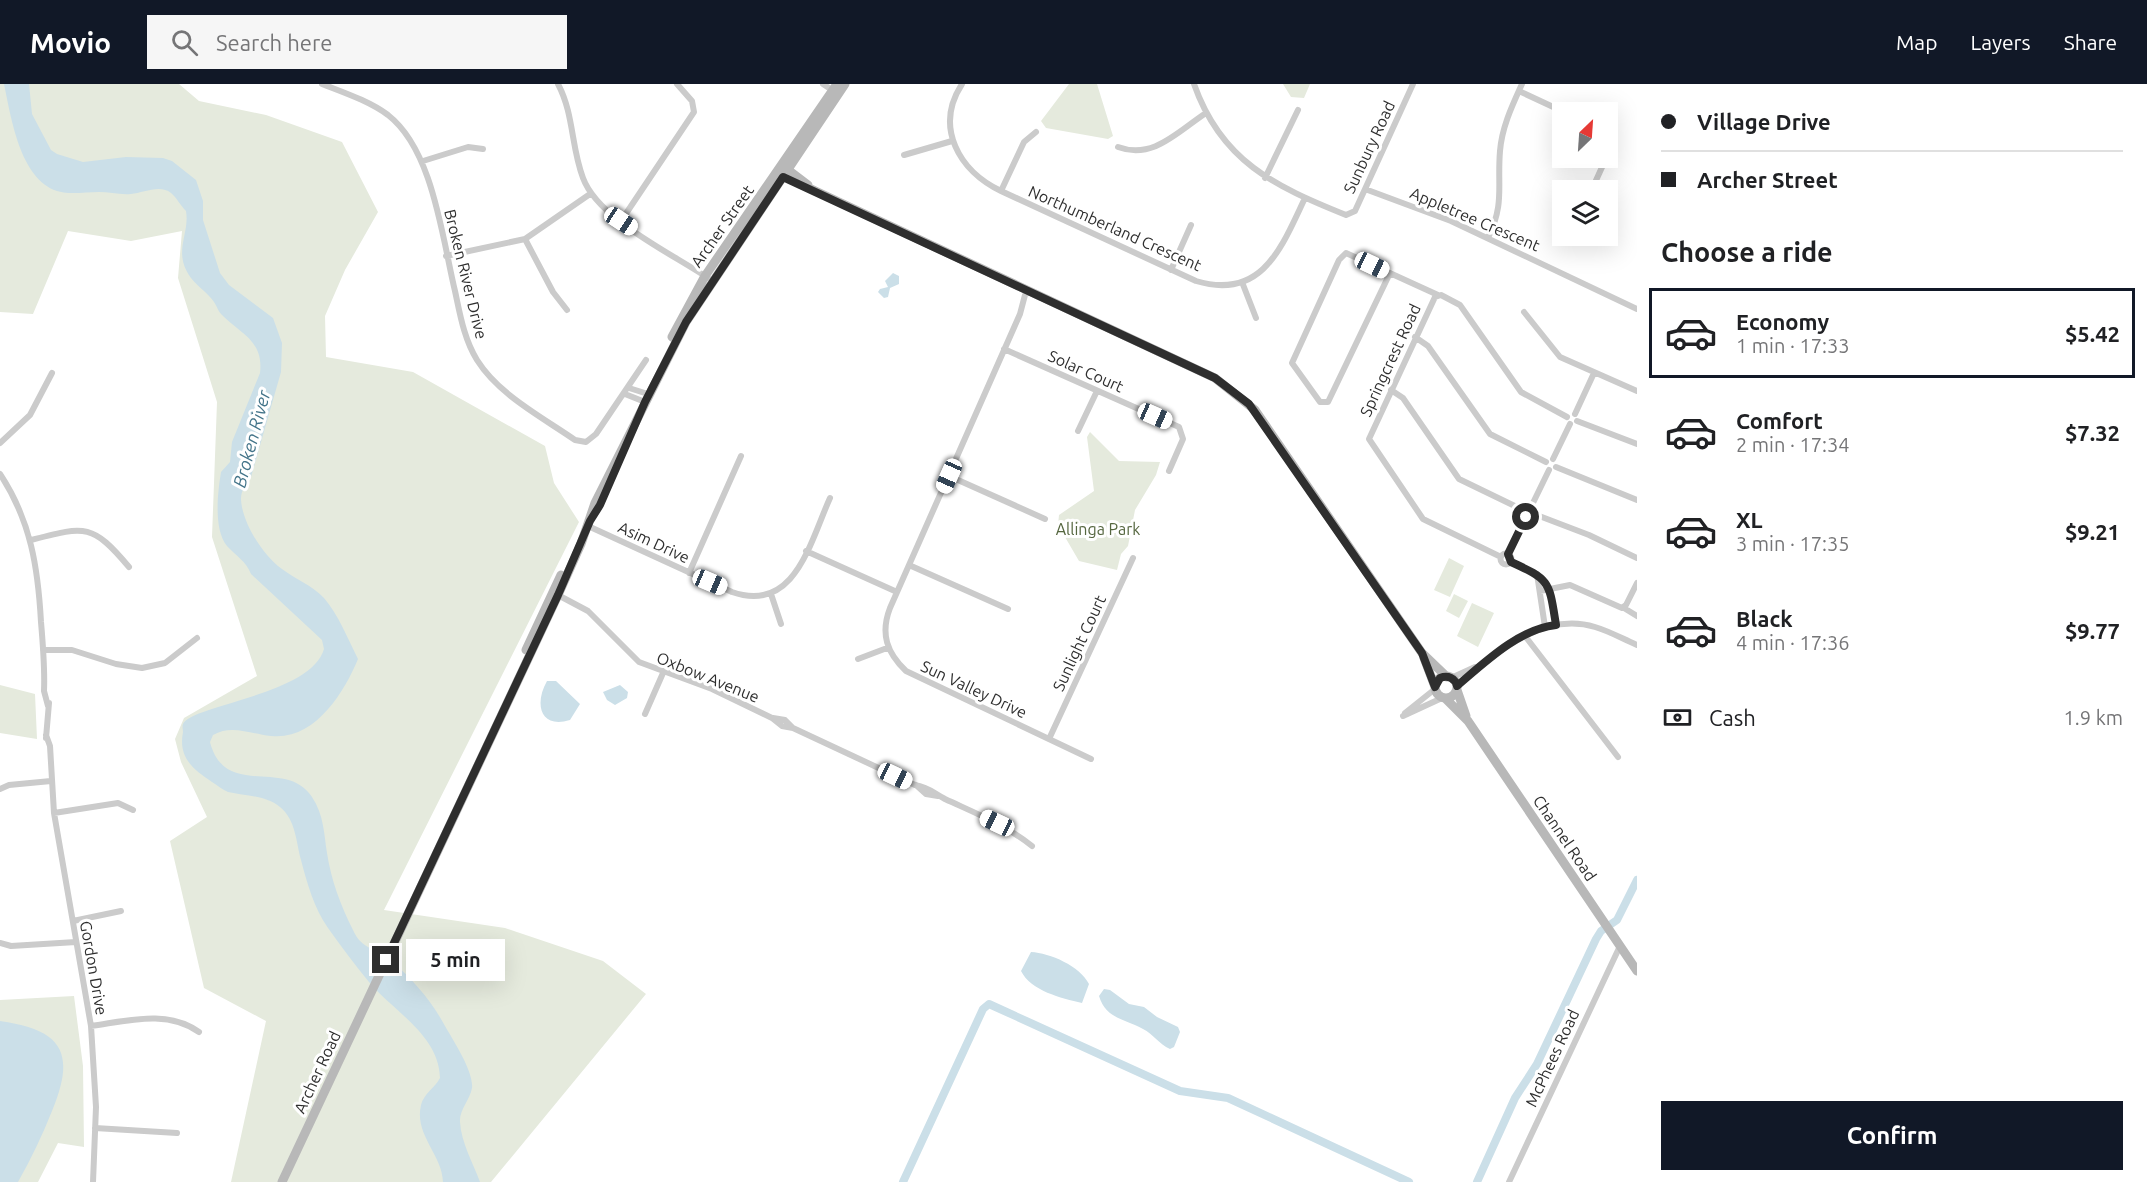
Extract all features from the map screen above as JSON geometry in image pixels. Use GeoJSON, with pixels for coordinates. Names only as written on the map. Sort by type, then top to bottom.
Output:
{"type":"FeatureCollection","features":[{"type":"Feature","properties":{"kind":"street","name":"Broken River Drive"},"geometry":{"type":"LineString","coordinates":[[322,84],[340,87],[390,117],[407,134],[423,161],[470,347],[487,374],[510,394],[573,438],[583,442],[593,438],[627,391]]}},
{"type":"Feature","properties":{"kind":"street"},"geometry":{"type":"LineString","coordinates":[[558,84],[568,102],[582,176],[590,194],[621,221],[709,278]]}},
{"type":"Feature","properties":{"kind":"street"},"geometry":{"type":"LineString","coordinates":[[621,221],[694,112],[692,101],[677,84]]}},
{"type":"Feature","properties":{"kind":"street"},"geometry":{"type":"LineString","coordinates":[[823,84],[836,90]]}},
{"type":"Feature","properties":{"kind":"street","name":"Archer Street"},"geometry":{"type":"LineString","coordinates":[[379,976],[555,594],[600,505],[613,470],[683,321],[709,278],[783,172],[836,90],[845,84]]}},
{"type":"Feature","properties":{"kind":"street","name":"Northumberland Crescent"},"geometry":{"type":"LineString","coordinates":[[962,84],[951,105],[952,141],[968,169],[977,177],[1001,191],[1171,270],[1207,284],[1242,282],[1258,274],[1274,259],[1305,198]]}},
{"type":"Feature","properties":{"kind":"street"},"geometry":{"type":"LineString","coordinates":[[1194,84],[1206,113],[1234,153],[1265,178],[1305,198]]}},
{"type":"Feature","properties":{"kind":"street","name":"Sunbury Road"},"geometry":{"type":"LineString","coordinates":[[1305,198],[1346,215],[1355,211],[1413,84]]}},
{"type":"Feature","properties":{"kind":"street"},"geometry":{"type":"LineString","coordinates":[[1488,238],[1495,225],[1501,197],[1500,150],[1504,130],[1520,87],[1552,105]]}},
{"type":"Feature","properties":{"kind":"street"},"geometry":{"type":"LineString","coordinates":[[1265,178],[1298,110]]}},
{"type":"Feature","properties":{"kind":"street"},"geometry":{"type":"LineString","coordinates":[[1118,147],[1131,152],[1149,151],[1206,113]]}},
{"type":"Feature","properties":{"kind":"street"},"geometry":{"type":"LineString","coordinates":[[1001,191],[1024,142],[1036,132]]}},
{"type":"Feature","properties":{"kind":"street"},"geometry":{"type":"LineString","coordinates":[[904,155],[952,141]]}},
{"type":"Feature","properties":{"kind":"street"},"geometry":{"type":"LineString","coordinates":[[423,161],[468,147],[483,149]]}},
{"type":"Feature","properties":{"kind":"street","name":"Channel Road"},"geometry":{"type":"LineString","coordinates":[[783,172],[817,191],[1215,378],[1255,410],[1422,653],[1453,682],[1468,721]]}},
{"type":"Feature","properties":{"kind":"street","name":"Appletree Crescent"},"geometry":{"type":"LineString","coordinates":[[1365,189],[1451,221],[1637,309]]}},
{"type":"Feature","properties":{"kind":"street"},"geometry":{"type":"LineString","coordinates":[[446,256],[525,239],[590,194]]}},
{"type":"Feature","properties":{"kind":"street"},"geometry":{"type":"LineString","coordinates":[[1171,270],[1191,225]]}},
{"type":"Feature","properties":{"kind":"street"},"geometry":{"type":"LineString","coordinates":[[525,239],[553,292],[567,310]]}},
{"type":"Feature","properties":{"kind":"street"},"geometry":{"type":"LineString","coordinates":[[1390,273],[1328,402],[1320,402],[1292,363],[1339,260],[1346,253],[1390,273],[1438,296]]}},
{"type":"Feature","properties":{"kind":"street"},"geometry":{"type":"LineString","coordinates":[[1242,282],[1256,318]]}},
{"type":"Feature","properties":{"kind":"street"},"geometry":{"type":"LineString","coordinates":[[858,659],[887,648],[887,616],[1004,349],[1030,298],[1030,291]]}},
{"type":"Feature","properties":{"kind":"street","name":"Springcrest Road"},"geometry":{"type":"LineString","coordinates":[[1511,562],[1503,564],[1501,557],[1423,519],[1372,444],[1370,434],[1432,301],[1438,296],[1460,305],[1521,392],[1567,417]]}},
{"type":"Feature","properties":{"kind":"street"},"geometry":{"type":"LineString","coordinates":[[1524,312],[1557,355],[1637,391]]}},
{"type":"Feature","properties":{"kind":"street"},"geometry":{"type":"LineString","coordinates":[[1415,337],[1428,346],[1490,434],[1549,460],[1556,467],[1637,500]]}},
{"type":"Feature","properties":{"kind":"street","name":"Solar Court"},"geometry":{"type":"LineString","coordinates":[[1004,349],[1181,430],[1182,443],[1169,471]]}},
{"type":"Feature","properties":{"kind":"street"},"geometry":{"type":"LineString","coordinates":[[646,360],[627,391],[646,398]]}},
{"type":"Feature","properties":{"kind":"street"},"geometry":{"type":"LineString","coordinates":[[0,443],[30,415],[51,373]]}},
{"type":"Feature","properties":{"kind":"street"},"geometry":{"type":"LineString","coordinates":[[1523,510],[1531,507],[1549,470],[1549,460],[1570,424],[1576,418],[1594,373]]}},
{"type":"Feature","properties":{"kind":"street"},"geometry":{"type":"LineString","coordinates":[[1078,431],[1097,390]]}},
{"type":"Feature","properties":{"kind":"street"},"geometry":{"type":"LineString","coordinates":[[1390,390],[1403,398],[1459,479],[1523,510],[1526,517]]}},
{"type":"Feature","properties":{"kind":"street"},"geometry":{"type":"LineString","coordinates":[[1570,424],[1567,417],[1576,418],[1637,444]]}},
{"type":"Feature","properties":{"kind":"street"},"geometry":{"type":"LineString","coordinates":[[689,573],[741,456]]}},
{"type":"Feature","properties":{"kind":"street"},"geometry":{"type":"LineString","coordinates":[[1549,470],[1556,467]]}},
{"type":"Feature","properties":{"kind":"street","name":"Gordon Drive"},"geometry":{"type":"LineString","coordinates":[[0,474],[24,517],[37,566],[45,682],[50,699],[46,735],[54,813],[91,1026],[95,1072],[93,1182]]}},
{"type":"Feature","properties":{"kind":"street"},"geometry":{"type":"LineString","coordinates":[[949,476],[1045,519]]}},
{"type":"Feature","properties":{"kind":"street"},"geometry":{"type":"LineString","coordinates":[[781,624],[771,594],[788,583],[806,551],[830,498]]}},
{"type":"Feature","properties":{"kind":"street"},"geometry":{"type":"LineString","coordinates":[[1531,507],[1534,514]]}},
{"type":"Feature","properties":{"kind":"street"},"geometry":{"type":"LineString","coordinates":[[1501,557],[1508,554],[1526,517],[1534,514],[1589,535],[1637,558]]}},
{"type":"Feature","properties":{"kind":"street","name":"Asim Drive"},"geometry":{"type":"LineString","coordinates":[[587,527],[746,597],[771,594]]}},
{"type":"Feature","properties":{"kind":"street"},"geometry":{"type":"LineString","coordinates":[[31,540],[73,529],[88,531],[104,539],[129,567]]}},
{"type":"Feature","properties":{"kind":"street"},"geometry":{"type":"LineString","coordinates":[[806,551],[897,592]]}},
{"type":"Feature","properties":{"kind":"street"},"geometry":{"type":"LineString","coordinates":[[1508,554],[1511,562],[1537,574],[1546,581],[1550,590],[1556,625]]}},
{"type":"Feature","properties":{"kind":"street","name":"Sunlight Court"},"geometry":{"type":"LineString","coordinates":[[1049,740],[1133,558]]}},
{"type":"Feature","properties":{"kind":"street"},"geometry":{"type":"LineString","coordinates":[[909,565],[1008,609]]}},
{"type":"Feature","properties":{"kind":"street"},"geometry":{"type":"LineString","coordinates":[[1537,574],[1545,627]]}},
{"type":"Feature","properties":{"kind":"street"},"geometry":{"type":"LineString","coordinates":[[1624,608],[1637,583]]}},
{"type":"Feature","properties":{"kind":"street"},"geometry":{"type":"LineString","coordinates":[[1540,591],[1570,585],[1624,608],[1637,616]]}},
{"type":"Feature","properties":{"kind":"street","name":"Oxbow Avenue"},"geometry":{"type":"LineString","coordinates":[[555,594],[588,611],[639,662],[663,673],[712,689],[772,718],[785,720],[793,728],[915,785],[929,788],[940,796],[1016,832],[1032,846]]}},
{"type":"Feature","properties":{"kind":"street"},"geometry":{"type":"LineString","coordinates":[[1453,682],[1440,678],[1435,688],[1403,716],[1444,698],[1453,682],[1525,636],[1545,627],[1556,625],[1594,627],[1637,645]]}},
{"type":"Feature","properties":{"kind":"street"},"geometry":{"type":"LineString","coordinates":[[1525,636],[1618,757]]}},
{"type":"Feature","properties":{"kind":"street"},"geometry":{"type":"LineString","coordinates":[[43,650],[72,650],[116,664],[142,668],[165,663],[197,638]]}},
{"type":"Feature","properties":{"kind":"street","name":"Sun Valley Drive"},"geometry":{"type":"LineString","coordinates":[[887,648],[906,671],[1092,759]]}},
{"type":"Feature","properties":{"kind":"street","name":"Channel Road"},"geometry":{"type":"LineString","coordinates":[[1422,653],[1435,688],[1468,721],[1637,971]]}},
{"type":"Feature","properties":{"kind":"street"},"geometry":{"type":"LineString","coordinates":[[645,714],[663,673]]}},
{"type":"Feature","properties":{"kind":"street"},"geometry":{"type":"LineString","coordinates":[[0,789],[9,785],[51,781]]}},
{"type":"Feature","properties":{"kind":"street"},"geometry":{"type":"LineString","coordinates":[[54,813],[117,803],[133,810]]}},
{"type":"Feature","properties":{"kind":"street"},"geometry":{"type":"LineString","coordinates":[[73,921],[121,911]]}},
{"type":"Feature","properties":{"kind":"street"},"geometry":{"type":"LineString","coordinates":[[0,943],[11,946],[76,942]]}},
{"type":"Feature","properties":{"kind":"street","name":"McPhees Road"},"geometry":{"type":"LineString","coordinates":[[1509,1182],[1620,946]]}},
{"type":"Feature","properties":{"kind":"street","name":"Archer Road"},"geometry":{"type":"LineString","coordinates":[[282,1182],[379,976]]}},
{"type":"Feature","properties":{"kind":"street"},"geometry":{"type":"LineString","coordinates":[[91,1026],[152,1018],[187,1024],[198,1032]]}},
{"type":"Feature","properties":{"kind":"street"},"geometry":{"type":"LineString","coordinates":[[95,1128],[177,1133]]}},
{"type":"Feature","properties":{"kind":"green space"},"geometry":{"type":"Polygon","coordinates":[[[0,84],[179,84],[199,101],[266,115],[342,142],[378,212],[345,270],[325,316],[326,357],[413,372],[545,446],[554,483],[579,522],[384,910],[505,928],[603,961],[646,994],[491,1182],[231,1182],[266,1021],[204,988],[170,841],[207,817],[181,762],[175,739],[184,718],[257,676],[212,537],[217,402],[178,278],[182,231],[131,241],[68,231],[33,314],[0,312],[0,84]]]}},
{"type":"Feature","properties":{"kind":"green space"},"geometry":{"type":"Polygon","coordinates":[[[1069,84],[1097,84],[1113,136],[1108,139],[1046,128],[1041,121],[1069,84]]]}},
{"type":"Feature","properties":{"kind":"green space"},"geometry":{"type":"Polygon","coordinates":[[[1283,84],[1310,84],[1304,98],[1291,97],[1283,84]]]}},
{"type":"Feature","properties":{"kind":"green space","name":"Allinga Park"},"geometry":{"type":"Polygon","coordinates":[[[1090,432],[1119,461],[1160,462],[1156,475],[1135,510],[1128,546],[1121,554],[1117,570],[1079,561],[1058,525],[1059,515],[1094,491],[1087,437],[1090,432]]]}},
{"type":"Feature","properties":{"kind":"green space"},"geometry":{"type":"Polygon","coordinates":[[[1449,558],[1464,566],[1450,597],[1434,590],[1449,558]]]}},
{"type":"Feature","properties":{"kind":"green space"},"geometry":{"type":"Polygon","coordinates":[[[1454,594],[1468,601],[1459,618],[1446,611],[1454,594]]]}},
{"type":"Feature","properties":{"kind":"green space"},"geometry":{"type":"Polygon","coordinates":[[[1472,603],[1494,613],[1478,647],[1457,636],[1472,603]]]}},
{"type":"Feature","properties":{"kind":"green space"},"geometry":{"type":"Polygon","coordinates":[[[0,685],[35,694],[37,739],[0,733],[0,685]]]}},
{"type":"Feature","properties":{"kind":"green space"},"geometry":{"type":"Polygon","coordinates":[[[74,996],[83,1066],[84,1147],[58,1143],[38,1182],[0,1182],[0,1000],[74,996]]]}},
{"type":"Feature","properties":{"kind":"water","name":"Broken River"},"geometry":{"type":"Polygon","coordinates":[[[4,84],[29,84],[32,114],[51,150],[57,154],[83,162],[126,157],[163,158],[172,161],[196,180],[203,201],[203,220],[220,273],[229,285],[273,318],[282,343],[281,372],[251,477],[242,492],[242,507],[254,537],[268,556],[282,569],[314,589],[329,604],[358,659],[336,700],[314,723],[301,731],[287,736],[271,736],[227,730],[213,735],[210,742],[218,759],[229,769],[242,774],[287,780],[301,786],[312,797],[321,818],[334,883],[344,912],[356,936],[365,945],[391,960],[421,991],[440,1017],[470,1074],[472,1088],[461,1113],[460,1122],[465,1145],[480,1182],[443,1182],[438,1162],[421,1126],[420,1116],[422,1101],[440,1078],[438,1063],[424,1037],[369,982],[323,920],[303,869],[295,832],[285,812],[268,800],[224,790],[188,762],[183,749],[183,725],[191,717],[252,697],[298,677],[315,665],[324,649],[322,640],[251,574],[244,562],[227,546],[220,530],[218,510],[221,472],[230,462],[232,442],[260,373],[258,353],[249,338],[221,314],[212,299],[185,269],[182,252],[187,220],[186,211],[173,195],[162,189],[127,194],[67,193],[44,184],[34,174],[19,145],[4,84]]]}},
{"type":"Feature","properties":{"kind":"water"},"geometry":{"type":"Polygon","coordinates":[[[893,273],[899,276],[899,284],[890,288],[888,297],[884,298],[878,292],[888,287],[885,281],[893,273]]]}},
{"type":"Feature","properties":{"kind":"water"},"geometry":{"type":"Polygon","coordinates":[[[547,681],[556,681],[580,704],[570,720],[552,721],[542,712],[541,698],[547,681]]]}},
{"type":"Feature","properties":{"kind":"water"},"geometry":{"type":"Polygon","coordinates":[[[620,685],[628,692],[627,698],[615,705],[607,700],[603,692],[620,685]]]}},
{"type":"Feature","properties":{"kind":"water"},"geometry":{"type":"Polygon","coordinates":[[[1031,952],[1064,962],[1085,977],[1089,984],[1082,1003],[1047,993],[1026,978],[1021,971],[1031,952]]]}},
{"type":"Feature","properties":{"kind":"water"},"geometry":{"type":"Polygon","coordinates":[[[1104,989],[1110,990],[1129,1004],[1144,1007],[1157,1017],[1178,1027],[1180,1032],[1174,1047],[1170,1049],[1147,1031],[1111,1014],[1102,1004],[1099,996],[1104,989]]]}},
{"type":"Feature","properties":{"kind":"water"},"geometry":{"type":"Polygon","coordinates":[[[0,1021],[21,1025],[50,1038],[59,1048],[63,1059],[63,1074],[52,1111],[18,1182],[0,1182],[0,1021]]]}},
{"type":"Feature","properties":{"kind":"waterway"},"geometry":{"type":"LineString","coordinates":[[1477,1182],[1515,1098],[1537,1064],[1596,939],[1601,931],[1617,920],[1637,880]]}},
{"type":"Feature","properties":{"kind":"waterway"},"geometry":{"type":"LineString","coordinates":[[903,1182],[983,1009],[989,1004],[1180,1091],[1228,1098],[1409,1182]]}},
{"type":"Feature","properties":{"kind":"route"},"geometry":{"type":"LineString","coordinates":[[386,960],[558,595],[590,521],[600,505],[613,470],[648,394],[695,306],[783,177],[1215,378],[1249,404],[1422,653],[1435,687],[1437,680],[1447,676],[1454,680],[1457,686],[1481,665],[1519,639],[1536,629],[1556,625],[1550,587],[1546,581],[1532,571],[1511,562],[1511,556],[1508,554],[1526,517]]}}]}
